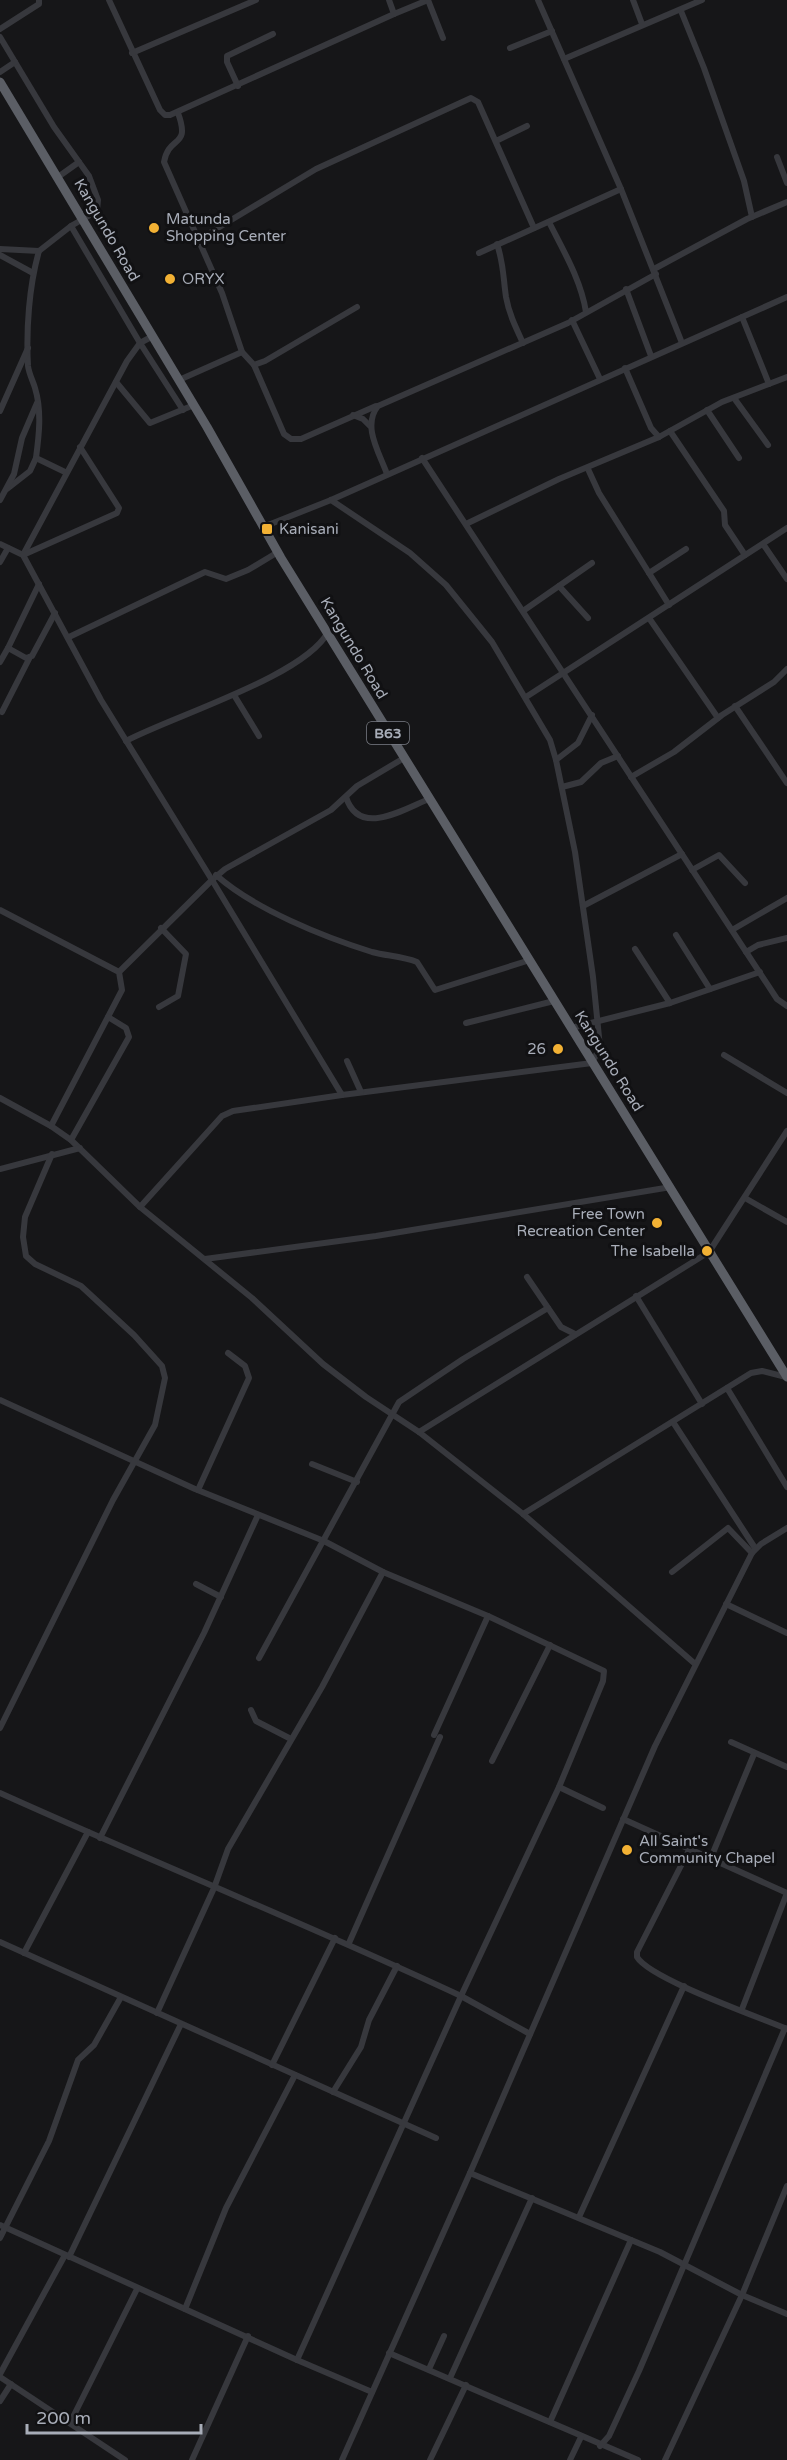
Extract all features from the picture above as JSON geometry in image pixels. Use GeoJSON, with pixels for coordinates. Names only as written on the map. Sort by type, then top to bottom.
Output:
{"type":"FeatureCollection","features":[{"type":"Feature","properties":{"kind":"highway","name":"Kangundo Road"},"geometry":{"type":"LineString","coordinates":[[0,82],[194,405],[278,552],[787,1377]]}},
{"type":"Feature","properties":{"kind":"street"},"geometry":{"type":"LineString","coordinates":[[0,29],[31,11],[39,0]]}},
{"type":"Feature","properties":{"kind":"street"},"geometry":{"type":"LineString","coordinates":[[109,0],[160,110],[165,115],[178,113],[428,0],[443,38]]}},
{"type":"Feature","properties":{"kind":"street"},"geometry":{"type":"LineString","coordinates":[[132,52],[256,0]]}},
{"type":"Feature","properties":{"kind":"street"},"geometry":{"type":"LineString","coordinates":[[389,0],[394,14]]}},
{"type":"Feature","properties":{"kind":"street"},"geometry":{"type":"LineString","coordinates":[[633,0],[642,24]]}},
{"type":"Feature","properties":{"kind":"street"},"geometry":{"type":"LineString","coordinates":[[564,59],[642,24],[681,11],[702,0]]}},
{"type":"Feature","properties":{"kind":"street"},"geometry":{"type":"LineString","coordinates":[[541,2],[655,271],[682,343]]}},
{"type":"Feature","properties":{"kind":"street"},"geometry":{"type":"LineString","coordinates":[[681,11],[744,181],[752,217]]}},
{"type":"Feature","properties":{"kind":"street"},"geometry":{"type":"LineString","coordinates":[[510,48],[552,31]]}},
{"type":"Feature","properties":{"kind":"street"},"geometry":{"type":"LineString","coordinates":[[238,86],[227,62],[227,56],[273,34]]}},
{"type":"Feature","properties":{"kind":"street"},"geometry":{"type":"LineString","coordinates":[[0,37],[92,182],[98,207],[92,215],[71,226],[39,251],[33,273],[28,367],[38,402],[40,433],[36,458],[30,471],[2,492]]}},
{"type":"Feature","properties":{"kind":"street"},"geometry":{"type":"LineString","coordinates":[[0,72],[15,62]]}},
{"type":"Feature","properties":{"kind":"street"},"geometry":{"type":"LineString","coordinates":[[198,240],[316,169],[471,98],[478,102],[534,228]]}},
{"type":"Feature","properties":{"kind":"street"},"geometry":{"type":"LineString","coordinates":[[178,113],[184,130],[183,136],[166,154],[164,162],[222,293],[242,352],[254,364],[284,434],[291,439],[301,439],[523,344],[572,320],[752,217],[787,202]]}},
{"type":"Feature","properties":{"kind":"street"},"geometry":{"type":"LineString","coordinates":[[496,141],[527,126]]}},
{"type":"Feature","properties":{"kind":"street"},"geometry":{"type":"LineString","coordinates":[[777,157],[787,183]]}},
{"type":"Feature","properties":{"kind":"street"},"geometry":{"type":"LineString","coordinates":[[58,177],[80,162]]}},
{"type":"Feature","properties":{"kind":"street"},"geometry":{"type":"LineString","coordinates":[[479,254],[621,189]]}},
{"type":"Feature","properties":{"kind":"street"},"geometry":{"type":"LineString","coordinates":[[549,222],[567,258],[584,300],[586,312]]}},
{"type":"Feature","properties":{"kind":"street"},"geometry":{"type":"LineString","coordinates":[[71,226],[140,343],[183,410]]}},
{"type":"Feature","properties":{"kind":"street"},"geometry":{"type":"LineString","coordinates":[[497,244],[504,267],[506,296],[523,344]]}},
{"type":"Feature","properties":{"kind":"street"},"geometry":{"type":"LineString","coordinates":[[0,249],[39,251]]}},
{"type":"Feature","properties":{"kind":"street"},"geometry":{"type":"LineString","coordinates":[[0,255],[33,273]]}},
{"type":"Feature","properties":{"kind":"street"},"geometry":{"type":"LineString","coordinates":[[626,289],[651,356]]}},
{"type":"Feature","properties":{"kind":"street"},"geometry":{"type":"LineString","coordinates":[[263,527],[331,500],[787,297]]}},
{"type":"Feature","properties":{"kind":"street"},"geometry":{"type":"LineString","coordinates":[[254,364],[266,360],[357,307]]}},
{"type":"Feature","properties":{"kind":"street"},"geometry":{"type":"LineString","coordinates":[[742,316],[769,384]]}},
{"type":"Feature","properties":{"kind":"street"},"geometry":{"type":"LineString","coordinates":[[572,320],[600,379]]}},
{"type":"Feature","properties":{"kind":"street"},"geometry":{"type":"LineString","coordinates":[[23,555],[65,472],[116,382],[140,343],[153,336]]}},
{"type":"Feature","properties":{"kind":"street"},"geometry":{"type":"LineString","coordinates":[[0,411],[29,346]]}},
{"type":"Feature","properties":{"kind":"street"},"geometry":{"type":"LineString","coordinates":[[179,380],[242,352]]}},
{"type":"Feature","properties":{"kind":"street"},"geometry":{"type":"LineString","coordinates":[[625,368],[651,428],[659,437]]}},
{"type":"Feature","properties":{"kind":"street"},"geometry":{"type":"LineString","coordinates":[[466,524],[559,479],[588,469],[659,437],[707,410],[787,377]]}},
{"type":"Feature","properties":{"kind":"street"},"geometry":{"type":"LineString","coordinates":[[116,382],[150,423],[194,405]]}},
{"type":"Feature","properties":{"kind":"street"},"geometry":{"type":"LineString","coordinates":[[734,398],[768,445]]}},
{"type":"Feature","properties":{"kind":"street"},"geometry":{"type":"LineString","coordinates":[[0,500],[2,492],[14,474],[22,438],[38,402]]}},
{"type":"Feature","properties":{"kind":"street"},"geometry":{"type":"LineString","coordinates":[[370,426],[372,414],[378,406]]}},
{"type":"Feature","properties":{"kind":"street"},"geometry":{"type":"LineString","coordinates":[[707,410],[739,458]]}},
{"type":"Feature","properties":{"kind":"street"},"geometry":{"type":"LineString","coordinates":[[353,415],[363,419],[370,426],[387,474]]}},
{"type":"Feature","properties":{"kind":"street"},"geometry":{"type":"LineString","coordinates":[[670,431],[724,511],[724,525],[746,555]]}},
{"type":"Feature","properties":{"kind":"street"},"geometry":{"type":"LineString","coordinates":[[23,555],[117,513],[118,507],[80,447]]}},
{"type":"Feature","properties":{"kind":"street"},"geometry":{"type":"LineString","coordinates":[[36,458],[65,472]]}},
{"type":"Feature","properties":{"kind":"street"},"geometry":{"type":"LineString","coordinates":[[422,458],[777,999],[787,1006]]}},
{"type":"Feature","properties":{"kind":"street"},"geometry":{"type":"LineString","coordinates":[[588,469],[599,493],[669,605]]}},
{"type":"Feature","properties":{"kind":"street"},"geometry":{"type":"LineString","coordinates":[[140,1207],[217,1120],[227,1113],[361,1092],[592,1063],[600,1047],[583,906],[562,787],[556,760],[541,721],[492,642],[446,585],[410,553],[331,500]]}},
{"type":"Feature","properties":{"kind":"street"},"geometry":{"type":"LineString","coordinates":[[526,697],[787,528]]}},
{"type":"Feature","properties":{"kind":"street"},"geometry":{"type":"LineString","coordinates":[[763,543],[787,579]]}},
{"type":"Feature","properties":{"kind":"street"},"geometry":{"type":"LineString","coordinates":[[0,544],[23,555],[101,700],[214,877],[342,1095]]}},
{"type":"Feature","properties":{"kind":"street"},"geometry":{"type":"LineString","coordinates":[[0,562],[8,548]]}},
{"type":"Feature","properties":{"kind":"street"},"geometry":{"type":"LineString","coordinates":[[649,573],[686,549]]}},
{"type":"Feature","properties":{"kind":"street"},"geometry":{"type":"LineString","coordinates":[[69,637],[205,572],[226,579],[248,570],[278,552]]}},
{"type":"Feature","properties":{"kind":"street"},"geometry":{"type":"LineString","coordinates":[[523,611],[592,563]]}},
{"type":"Feature","properties":{"kind":"street"},"geometry":{"type":"LineString","coordinates":[[0,662],[39,584]]}},
{"type":"Feature","properties":{"kind":"street"},"geometry":{"type":"LineString","coordinates":[[559,586],[588,618]]}},
{"type":"Feature","properties":{"kind":"street"},"geometry":{"type":"LineString","coordinates":[[2,712],[55,613]]}},
{"type":"Feature","properties":{"kind":"street"},"geometry":{"type":"LineString","coordinates":[[649,618],[718,718]]}},
{"type":"Feature","properties":{"kind":"street"},"geometry":{"type":"LineString","coordinates":[[126,741],[234,695],[316,650],[328,632]]}},
{"type":"Feature","properties":{"kind":"street"},"geometry":{"type":"LineString","coordinates":[[8,648],[30,657]]}},
{"type":"Feature","properties":{"kind":"street"},"geometry":{"type":"LineString","coordinates":[[631,777],[674,752],[735,706],[774,682],[787,669]]}},
{"type":"Feature","properties":{"kind":"street"},"geometry":{"type":"LineString","coordinates":[[234,695],[259,736]]}},
{"type":"Feature","properties":{"kind":"street"},"geometry":{"type":"LineString","coordinates":[[735,706],[787,783]]}},
{"type":"Feature","properties":{"kind":"street"},"geometry":{"type":"LineString","coordinates":[[556,760],[578,743],[592,715]]}},
{"type":"Feature","properties":{"kind":"street"},"geometry":{"type":"LineString","coordinates":[[562,787],[581,782],[601,764],[618,756]]}},
{"type":"Feature","properties":{"kind":"street"},"geometry":{"type":"LineString","coordinates":[[119,972],[214,877],[332,810],[357,786],[404,758]]}},
{"type":"Feature","properties":{"kind":"street"},"geometry":{"type":"LineString","coordinates":[[346,797],[353,811],[360,816],[378,820],[429,799]]}},
{"type":"Feature","properties":{"kind":"street"},"geometry":{"type":"LineString","coordinates":[[583,906],[682,854]]}},
{"type":"Feature","properties":{"kind":"street"},"geometry":{"type":"LineString","coordinates":[[692,870],[719,855],[745,883]]}},
{"type":"Feature","properties":{"kind":"street"},"geometry":{"type":"LineString","coordinates":[[214,877],[245,897],[293,921],[362,948],[417,962],[435,990],[530,960]]}},
{"type":"Feature","properties":{"kind":"street"},"geometry":{"type":"LineString","coordinates":[[732,930],[787,898]]}},
{"type":"Feature","properties":{"kind":"street"},"geometry":{"type":"LineString","coordinates":[[0,910],[119,972]]}},
{"type":"Feature","properties":{"kind":"street"},"geometry":{"type":"LineString","coordinates":[[159,1007],[178,996],[186,954],[161,928]]}},
{"type":"Feature","properties":{"kind":"street"},"geometry":{"type":"LineString","coordinates":[[676,935],[710,989]]}},
{"type":"Feature","properties":{"kind":"street"},"geometry":{"type":"LineString","coordinates":[[746,952],[758,945],[787,938]]}},
{"type":"Feature","properties":{"kind":"street"},"geometry":{"type":"LineString","coordinates":[[634,949],[670,1003]]}},
{"type":"Feature","properties":{"kind":"street"},"geometry":{"type":"LineString","coordinates":[[51,1126],[122,990],[119,972]]}},
{"type":"Feature","properties":{"kind":"street"},"geometry":{"type":"LineString","coordinates":[[571,1028],[670,1003],[760,972]]}},
{"type":"Feature","properties":{"kind":"street"},"geometry":{"type":"LineString","coordinates":[[466,1023],[554,1001]]}},
{"type":"Feature","properties":{"kind":"street"},"geometry":{"type":"LineString","coordinates":[[71,1140],[129,1037],[126,1028],[108,1017]]}},
{"type":"Feature","properties":{"kind":"street"},"geometry":{"type":"LineString","coordinates":[[724,1055],[787,1093]]}},
{"type":"Feature","properties":{"kind":"street"},"geometry":{"type":"LineString","coordinates":[[347,1061],[361,1092]]}},
{"type":"Feature","properties":{"kind":"street"},"geometry":{"type":"LineString","coordinates":[[0,1098],[51,1126],[71,1140],[140,1207],[205,1259],[323,1364],[419,1432],[523,1514],[694,1663]]}},
{"type":"Feature","properties":{"kind":"street"},"geometry":{"type":"LineString","coordinates":[[419,1432],[709,1251],[787,1131]]}},
{"type":"Feature","properties":{"kind":"street"},"geometry":{"type":"LineString","coordinates":[[0,1170],[80,1148]]}},
{"type":"Feature","properties":{"kind":"street"},"geometry":{"type":"LineString","coordinates":[[0,1728],[113,1500],[155,1425],[165,1378],[164,1370],[134,1335],[81,1286],[35,1264],[24,1249],[24,1217],[52,1154]]}},
{"type":"Feature","properties":{"kind":"street"},"geometry":{"type":"LineString","coordinates":[[205,1259],[376,1236],[671,1187]]}},
{"type":"Feature","properties":{"kind":"street"},"geometry":{"type":"LineString","coordinates":[[745,1198],[787,1222]]}},
{"type":"Feature","properties":{"kind":"street"},"geometry":{"type":"LineString","coordinates":[[527,1277],[564,1330],[575,1334]]}},
{"type":"Feature","properties":{"kind":"street"},"geometry":{"type":"LineString","coordinates":[[636,1296],[702,1404]]}},
{"type":"Feature","properties":{"kind":"street"},"geometry":{"type":"LineString","coordinates":[[259,1658],[399,1402],[548,1308]]}},
{"type":"Feature","properties":{"kind":"street"},"geometry":{"type":"LineString","coordinates":[[198,1491],[249,1378],[245,1366],[228,1353]]}},
{"type":"Feature","properties":{"kind":"street"},"geometry":{"type":"LineString","coordinates":[[523,1514],[757,1371],[787,1377]]}},
{"type":"Feature","properties":{"kind":"street"},"geometry":{"type":"LineString","coordinates":[[727,1389],[787,1487]]}},
{"type":"Feature","properties":{"kind":"street"},"geometry":{"type":"LineString","coordinates":[[0,1402],[198,1491],[324,1541],[383,1572],[488,1616],[604,1671],[603,1681],[559,1787],[461,1996],[297,2361]]}},
{"type":"Feature","properties":{"kind":"street"},"geometry":{"type":"LineString","coordinates":[[673,1422],[753,1551]]}},
{"type":"Feature","properties":{"kind":"street"},"geometry":{"type":"LineString","coordinates":[[312,1464],[357,1482]]}},
{"type":"Feature","properties":{"kind":"street"},"geometry":{"type":"LineString","coordinates":[[100,1838],[220,1597],[258,1515]]}},
{"type":"Feature","properties":{"kind":"street"},"geometry":{"type":"LineString","coordinates":[[672,1572],[728,1528],[753,1551]]}},
{"type":"Feature","properties":{"kind":"street"},"geometry":{"type":"LineString","coordinates":[[342,2460],[694,1663],[753,1551],[786,1530]]}},
{"type":"Feature","properties":{"kind":"street"},"geometry":{"type":"LineString","coordinates":[[157,2013],[214,1888],[228,1849],[322,1687],[383,1572]]}},
{"type":"Feature","properties":{"kind":"street"},"geometry":{"type":"LineString","coordinates":[[196,1584],[220,1597]]}},
{"type":"Feature","properties":{"kind":"street"},"geometry":{"type":"LineString","coordinates":[[726,1604],[787,1633]]}},
{"type":"Feature","properties":{"kind":"street"},"geometry":{"type":"LineString","coordinates":[[349,1943],[488,1616]]}},
{"type":"Feature","properties":{"kind":"street"},"geometry":{"type":"LineString","coordinates":[[492,1761],[550,1645]]}},
{"type":"Feature","properties":{"kind":"street"},"geometry":{"type":"LineString","coordinates":[[251,1710],[256,1721],[291,1739]]}},
{"type":"Feature","properties":{"kind":"street"},"geometry":{"type":"LineString","coordinates":[[731,1742],[787,1767]]}},
{"type":"Feature","properties":{"kind":"street"},"geometry":{"type":"LineString","coordinates":[[710,1860],[754,1754]]}},
{"type":"Feature","properties":{"kind":"street"},"geometry":{"type":"LineString","coordinates":[[559,1787],[603,1808]]}},
{"type":"Feature","properties":{"kind":"street"},"geometry":{"type":"LineString","coordinates":[[0,1793],[214,1888],[349,1943],[461,1996],[530,2034]]}},
{"type":"Feature","properties":{"kind":"street"},"geometry":{"type":"LineString","coordinates":[[623,1820],[787,1893],[742,2009]]}},
{"type":"Feature","properties":{"kind":"street"},"geometry":{"type":"LineString","coordinates":[[24,1953],[88,1832]]}},
{"type":"Feature","properties":{"kind":"street"},"geometry":{"type":"LineString","coordinates":[[600,2446],[609,2436],[786,2028],[684,1986],[643,1964],[637,1954],[688,1850]]}},
{"type":"Feature","properties":{"kind":"street"},"geometry":{"type":"LineString","coordinates":[[272,2064],[335,1938]]}},
{"type":"Feature","properties":{"kind":"street"},"geometry":{"type":"LineString","coordinates":[[0,1942],[436,2138]]}},
{"type":"Feature","properties":{"kind":"street"},"geometry":{"type":"LineString","coordinates":[[333,2092],[362,2047],[369,2020],[397,1966]]}},
{"type":"Feature","properties":{"kind":"street"},"geometry":{"type":"LineString","coordinates":[[579,2217],[684,1986]]}},
{"type":"Feature","properties":{"kind":"street"},"geometry":{"type":"LineString","coordinates":[[0,2238],[3,2226],[49,2141],[78,2060],[94,2045],[121,1997]]}},
{"type":"Feature","properties":{"kind":"street"},"geometry":{"type":"LineString","coordinates":[[123,2460],[0,2375],[67,2256],[181,2024]]}},
{"type":"Feature","properties":{"kind":"street"},"geometry":{"type":"LineString","coordinates":[[185,2308],[226,2208],[295,2075]]}},
{"type":"Feature","properties":{"kind":"street"},"geometry":{"type":"LineString","coordinates":[[470,2172],[631,2240],[742,2295],[787,2314]]}},
{"type":"Feature","properties":{"kind":"street"},"geometry":{"type":"LineString","coordinates":[[665,2460],[742,2295],[787,2186]]}},
{"type":"Feature","properties":{"kind":"street"},"geometry":{"type":"LineString","coordinates":[[450,2378],[532,2198]]}},
{"type":"Feature","properties":{"kind":"street"},"geometry":{"type":"LineString","coordinates":[[3,2226],[137,2289],[248,2336],[297,2361],[372,2392]]}},
{"type":"Feature","properties":{"kind":"street"},"geometry":{"type":"LineString","coordinates":[[550,2422],[631,2240]]}},
{"type":"Feature","properties":{"kind":"street"},"geometry":{"type":"LineString","coordinates":[[69,2423],[137,2289]]}},
{"type":"Feature","properties":{"kind":"street"},"geometry":{"type":"LineString","coordinates":[[192,2460],[248,2336]]}},
{"type":"Feature","properties":{"kind":"street"},"geometry":{"type":"LineString","coordinates":[[429,2369],[444,2336]]}},
{"type":"Feature","properties":{"kind":"street"},"geometry":{"type":"LineString","coordinates":[[389,2352],[600,2446],[638,2460]]}},
{"type":"Feature","properties":{"kind":"street"},"geometry":{"type":"LineString","coordinates":[[0,2401],[11,2384]]}},
{"type":"Feature","properties":{"kind":"street"},"geometry":{"type":"LineString","coordinates":[[430,2460],[466,2385]]}},
{"type":"Feature","properties":{"kind":"street"},"geometry":{"type":"LineString","coordinates":[[570,2460],[581,2437]]}},
{"type":"Feature","properties":{"kind":"place","name":"Matunda Shopping Center"},"geometry":{"type":"Point","coordinates":[154,228]}},
{"type":"Feature","properties":{"kind":"place","name":"ORYX"},"geometry":{"type":"Point","coordinates":[170,279]}},
{"type":"Feature","properties":{"kind":"place","name":"Kanisani"},"geometry":{"type":"Point","coordinates":[267,529]}},
{"type":"Feature","properties":{"kind":"place","name":"26"},"geometry":{"type":"Point","coordinates":[558,1049]}},
{"type":"Feature","properties":{"kind":"place","name":"Free Town Recreation Center"},"geometry":{"type":"Point","coordinates":[657,1223]}},
{"type":"Feature","properties":{"kind":"place","name":"The Isabella"},"geometry":{"type":"Point","coordinates":[707,1251]}},
{"type":"Feature","properties":{"kind":"place","name":"All Saint's Community Chapel"},"geometry":{"type":"Point","coordinates":[627,1850]}}]}
